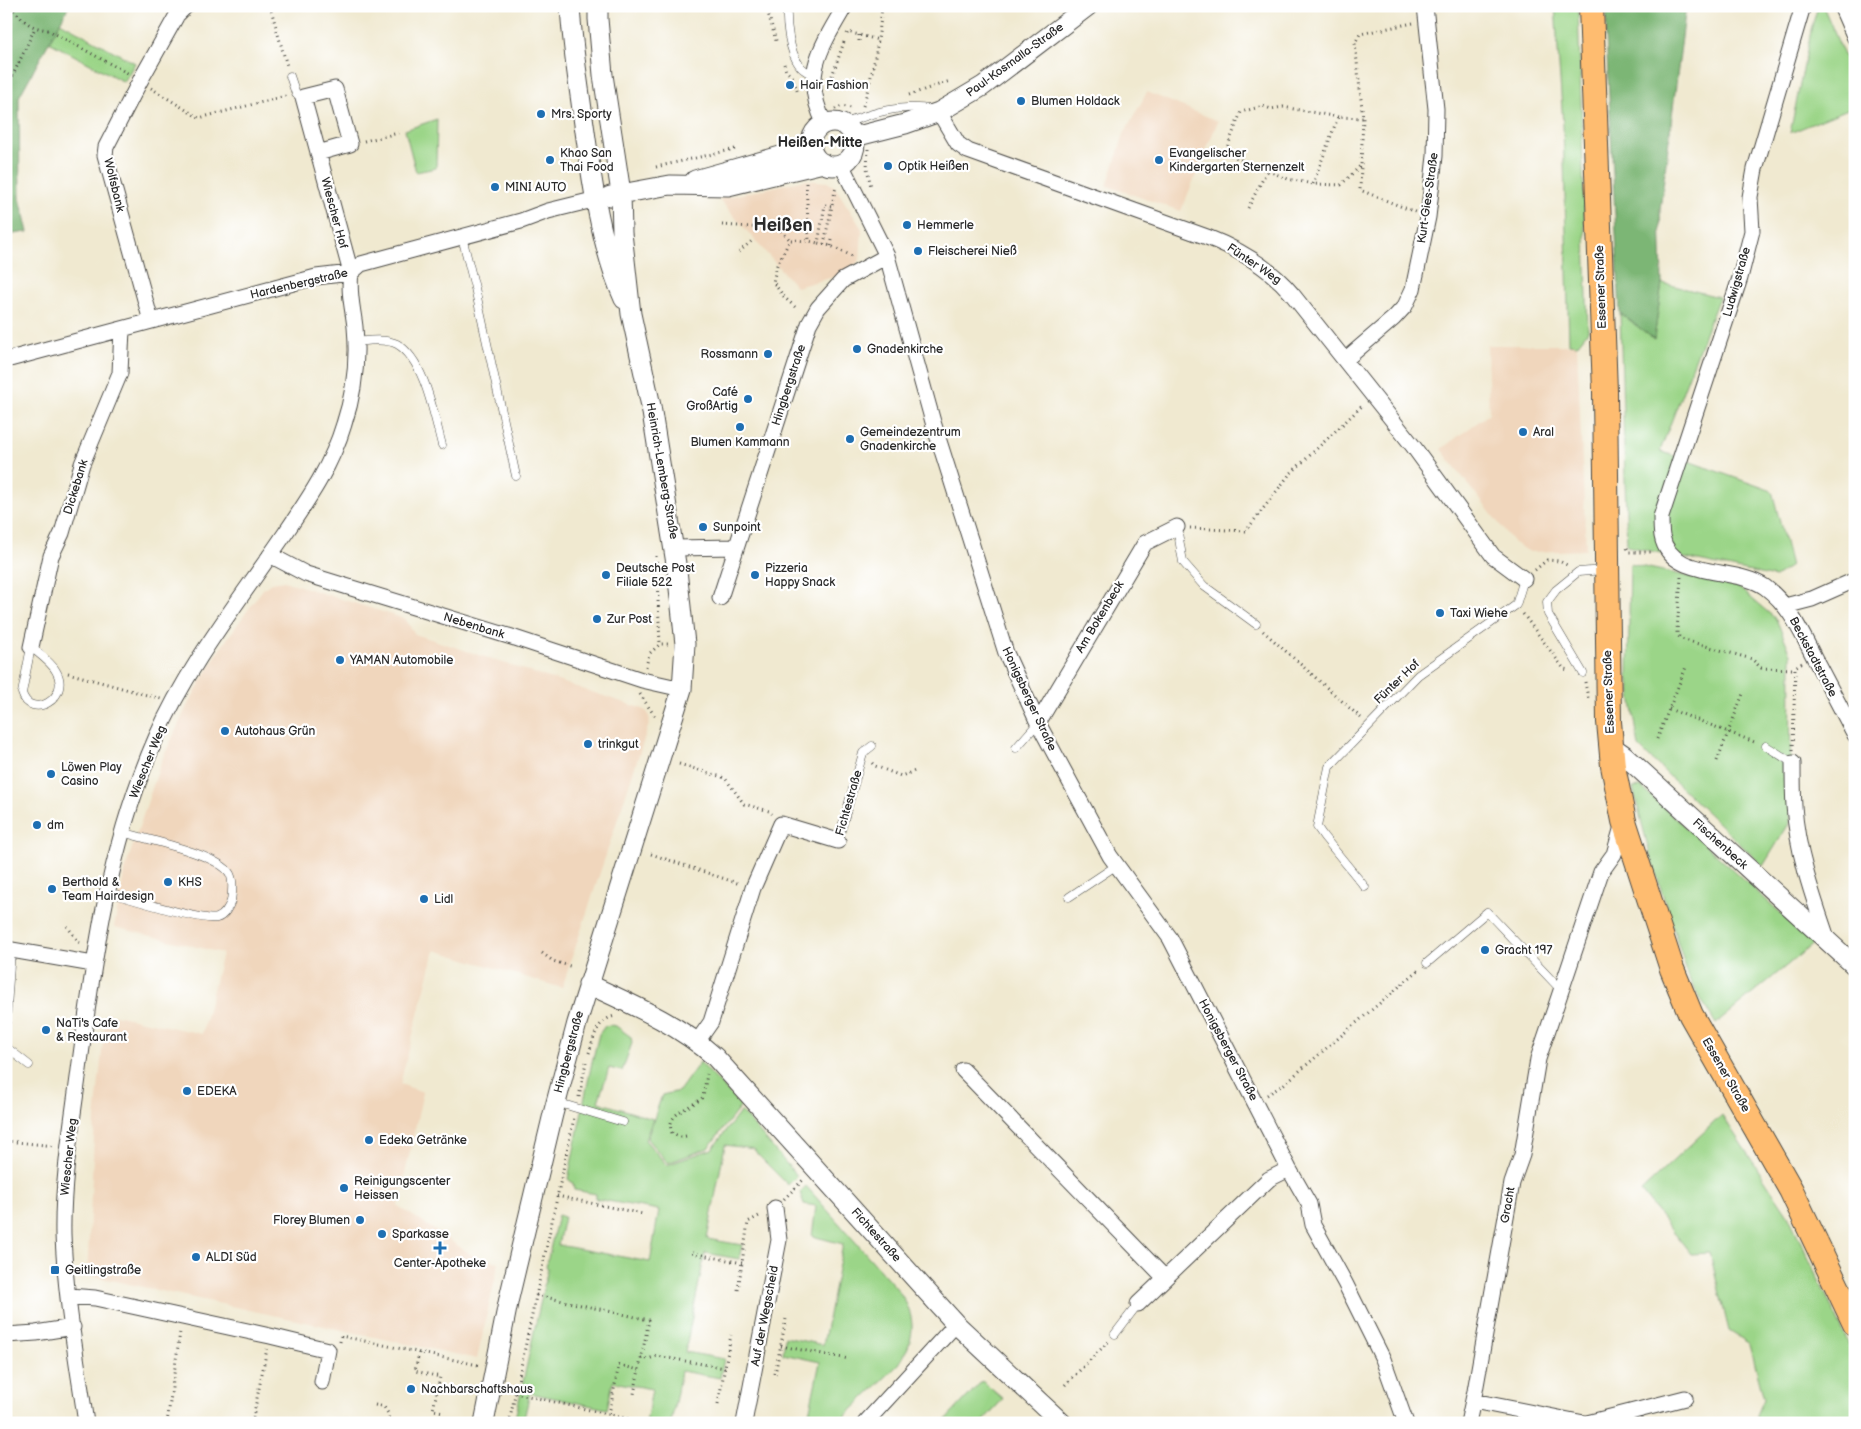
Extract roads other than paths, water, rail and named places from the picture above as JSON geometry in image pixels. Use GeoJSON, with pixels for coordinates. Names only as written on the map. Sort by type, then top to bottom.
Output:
{"type":"FeatureCollection","features":[{"type":"Feature","properties":{"kind":"main road","name":"Essener Straße"},"geometry":{"type":"LineString","coordinates":[[1591,6],[1605,392],[1607,659],[1611,746],[1624,821],[1672,969],[1691,1015],[1791,1190],[1855,1324]]}},
{"type":"Feature","properties":{"kind":"street","name":"Wolfsbank"},"geometry":{"type":"LineString","coordinates":[[151,321],[105,155],[108,140],[140,81],[177,15],[186,6]]}},
{"type":"Feature","properties":{"kind":"street","name":"Heinrich-Lemberg-Straße"},"geometry":{"type":"LineString","coordinates":[[570,6],[571,31],[589,159],[614,276],[631,314]]}},
{"type":"Feature","properties":{"kind":"street","name":"Heinrich-Lemberg-Straße"},"geometry":{"type":"LineString","coordinates":[[598,6],[604,74],[621,193],[622,233],[631,314],[651,406],[666,549],[685,644],[682,689]]}},
{"type":"Feature","properties":{"kind":"street","name":"Paul-Kosmalla-Straße"},"geometry":{"type":"LineString","coordinates":[[857,128],[905,124],[939,112],[983,86],[1088,6]]}},
{"type":"Feature","properties":{"kind":"street","name":"Ludwigstraße"},"geometry":{"type":"LineString","coordinates":[[1669,553],[1662,537],[1661,517],[1740,278],[1752,232],[1750,196],[1755,169],[1803,6]]}},
{"type":"Feature","properties":{"kind":"street"},"geometry":{"type":"LineString","coordinates":[[1841,6],[1855,38]]}},
{"type":"Feature","properties":{"kind":"street"},"geometry":{"type":"LineString","coordinates":[[824,124],[816,103],[813,76],[839,8]]}},
{"type":"Feature","properties":{"kind":"street","name":"Kurt-Gies-Straße"},"geometry":{"type":"LineString","coordinates":[[1345,360],[1394,318],[1405,306],[1413,289],[1428,217],[1435,156],[1436,109],[1426,13]]}},
{"type":"Feature","properties":{"kind":"street"},"geometry":{"type":"LineString","coordinates":[[299,96],[335,88],[350,144],[318,153]]}},
{"type":"Feature","properties":{"kind":"street","name":"Wiescher Hof"},"geometry":{"type":"LineString","coordinates":[[299,96],[318,153],[351,273]]}},
{"type":"Feature","properties":{"kind":"street","name":"Fünter Weg"},"geometry":{"type":"LineString","coordinates":[[939,112],[958,144],[968,151],[1225,244],[1255,262],[1284,284],[1413,446],[1493,556],[1524,578]]}},
{"type":"Feature","properties":{"kind":"street"},"geometry":{"type":"LineString","coordinates":[[834,122],[857,128],[855,148],[850,158],[842,164],[832,166],[823,163],[815,156],[812,138],[824,124],[834,122]]}},
{"type":"Feature","properties":{"kind":"street","name":"Hardenbergstraße"},"geometry":{"type":"LineString","coordinates":[[676,185],[812,146]]}},
{"type":"Feature","properties":{"kind":"street","name":"Hardenbergstraße"},"geometry":{"type":"LineString","coordinates":[[6,360],[316,277],[351,273],[361,264],[521,221],[548,211],[621,193],[660,186],[728,186],[823,163]]}},
{"type":"Feature","properties":{"kind":"street","name":"Honigsberger Straße"},"geometry":{"type":"LineString","coordinates":[[842,164],[887,256],[933,422],[1006,653],[1038,723],[1110,856],[1170,938],[1289,1169],[1309,1204],[1313,1225],[1345,1283],[1383,1359],[1406,1423]]}},
{"type":"Feature","properties":{"kind":"street","name":"Hingbergstraße"},"geometry":{"type":"LineString","coordinates":[[720,598],[809,324],[818,308],[843,280],[887,256]]}},
{"type":"Feature","properties":{"kind":"street","name":"Wiescher Weg"},"geometry":{"type":"LineString","coordinates":[[86,1423],[69,1296],[63,1233],[68,1158],[93,964],[107,892],[122,832],[156,739],[173,702],[208,643],[314,492],[332,456],[347,413],[355,370],[355,342],[349,286],[351,273]]}},
{"type":"Feature","properties":{"kind":"street","name":"Dickebank"},"geometry":{"type":"LineString","coordinates":[[31,647],[51,556],[62,533],[88,448],[120,373],[122,329]]}},
{"type":"Feature","properties":{"kind":"street","name":"Am Bokenbeck"},"geometry":{"type":"LineString","coordinates":[[1038,723],[1144,543],[1177,527]]}},
{"type":"Feature","properties":{"kind":"street"},"geometry":{"type":"LineString","coordinates":[[666,549],[736,547]]}},
{"type":"Feature","properties":{"kind":"street","name":"Beckstadtstraße"},"geometry":{"type":"LineString","coordinates":[[1669,553],[1682,564],[1751,579],[1765,587],[1785,606],[1801,630],[1855,735]]}},
{"type":"Feature","properties":{"kind":"street","name":"Nebenbank"},"geometry":{"type":"LineString","coordinates":[[270,555],[306,574],[515,638],[642,680],[682,689]]}},
{"type":"Feature","properties":{"kind":"street","name":"Beckstadtstraße"},"geometry":{"type":"LineString","coordinates":[[1785,606],[1812,599],[1855,580]]}},
{"type":"Feature","properties":{"kind":"street","name":"Hingbergstraße"},"geometry":{"type":"LineString","coordinates":[[484,1423],[509,1298],[556,1102],[588,984],[682,689]]}},
{"type":"Feature","properties":{"kind":"street","name":"Fischenbeck"},"geometry":{"type":"LineString","coordinates":[[1611,746],[1624,755],[1855,966]]}},
{"type":"Feature","properties":{"kind":"street"},"geometry":{"type":"LineString","coordinates":[[1793,763],[1794,806],[1799,844],[1828,942]]}},
{"type":"Feature","properties":{"kind":"street","name":"Gracht"},"geometry":{"type":"LineString","coordinates":[[1468,1423],[1512,1183],[1522,1155],[1538,1059],[1601,872],[1614,854],[1624,821]]}},
{"type":"Feature","properties":{"kind":"street","name":"Fichtestraße"},"geometry":{"type":"LineString","coordinates":[[697,1042],[711,1022],[753,888],[781,824],[838,841]]}},
{"type":"Feature","properties":{"kind":"street"},"geometry":{"type":"LineString","coordinates":[[9,949],[93,964]]}},
{"type":"Feature","properties":{"kind":"street","name":"Fichtestraße"},"geometry":{"type":"LineString","coordinates":[[588,984],[666,1021],[715,1057],[956,1324],[1062,1423]]}},
{"type":"Feature","properties":{"kind":"street"},"geometry":{"type":"LineString","coordinates":[[963,1070],[1165,1278]]}},
{"type":"Feature","properties":{"kind":"street"},"geometry":{"type":"LineString","coordinates":[[1138,1304],[1269,1180],[1289,1169]]}},
{"type":"Feature","properties":{"kind":"street","name":"Auf der Wegscheid"},"geometry":{"type":"LineString","coordinates":[[744,1423],[779,1240],[774,1208]]}},
{"type":"Feature","properties":{"kind":"street"},"geometry":{"type":"LineString","coordinates":[[69,1296],[95,1298],[182,1316],[328,1350],[322,1382]]}},
{"type":"Feature","properties":{"kind":"street"},"geometry":{"type":"LineString","coordinates":[[869,1421],[956,1324]]}},
{"type":"Feature","properties":{"kind":"street"},"geometry":{"type":"LineString","coordinates":[[6,1334],[36,1333],[73,1327]]}},
{"type":"Feature","properties":{"kind":"street"},"geometry":{"type":"LineString","coordinates":[[1473,1401],[1585,1423],[1685,1398]]}},
{"type":"Feature","properties":{"kind":"lane"},"geometry":{"type":"LineString","coordinates":[[787,6],[786,22],[793,50],[800,67],[813,76]]}},
{"type":"Feature","properties":{"kind":"lane"},"geometry":{"type":"LineString","coordinates":[[290,76],[299,96]]}},
{"type":"Feature","properties":{"kind":"lane"},"geometry":{"type":"LineString","coordinates":[[462,237],[516,476]]}},
{"type":"Feature","properties":{"kind":"lane"},"geometry":{"type":"LineString","coordinates":[[355,342],[377,340],[396,343],[409,354],[425,382],[442,445]]}},
{"type":"Feature","properties":{"kind":"lane"},"geometry":{"type":"LineString","coordinates":[[1177,527],[1183,562],[1204,586],[1256,624]]}},
{"type":"Feature","properties":{"kind":"lane"},"geometry":{"type":"LineString","coordinates":[[1582,673],[1548,614],[1547,602],[1556,590],[1578,572],[1606,570]]}},
{"type":"Feature","properties":{"kind":"lane","name":"Fünter Hof"},"geometry":{"type":"LineString","coordinates":[[1365,887],[1317,827],[1329,767],[1418,675],[1516,605],[1524,578]]}},
{"type":"Feature","properties":{"kind":"lane","name":"Dickebank"},"geometry":{"type":"LineString","coordinates":[[31,647],[55,669],[60,680],[60,685],[54,699],[42,706],[34,706],[24,699],[22,687],[31,647]]}},
{"type":"Feature","properties":{"kind":"lane"},"geometry":{"type":"LineString","coordinates":[[1016,748],[1038,723]]}},
{"type":"Feature","properties":{"kind":"lane","name":"Fichtestraße"},"geometry":{"type":"LineString","coordinates":[[838,841],[863,753],[872,746]]}},
{"type":"Feature","properties":{"kind":"lane"},"geometry":{"type":"LineString","coordinates":[[1766,746],[1793,763]]}},
{"type":"Feature","properties":{"kind":"lane"},"geometry":{"type":"LineString","coordinates":[[107,892],[198,917],[217,918],[225,913],[230,903],[233,887],[230,875],[221,865],[197,853],[122,832]]}},
{"type":"Feature","properties":{"kind":"lane"},"geometry":{"type":"LineString","coordinates":[[1069,897],[1117,865]]}},
{"type":"Feature","properties":{"kind":"lane"},"geometry":{"type":"LineString","coordinates":[[1427,963],[1487,912],[1562,991]]}},
{"type":"Feature","properties":{"kind":"lane"},"geometry":{"type":"LineString","coordinates":[[6,1022],[9,949]]}},
{"type":"Feature","properties":{"kind":"lane"},"geometry":{"type":"LineString","coordinates":[[6,1047],[29,1065]]}},
{"type":"Feature","properties":{"kind":"lane"},"geometry":{"type":"LineString","coordinates":[[556,1102],[623,1122]]}},
{"type":"Feature","properties":{"kind":"lane"},"geometry":{"type":"LineString","coordinates":[[1115,1334],[1138,1304]]}},
{"type":"Feature","properties":{"kind":"place","name":"Hair Fashion"},"geometry":{"type":"Point","coordinates":[790,85]}},
{"type":"Feature","properties":{"kind":"place","name":"Blumen Holdack"},"geometry":{"type":"Point","coordinates":[1021,101]}},
{"type":"Feature","properties":{"kind":"place","name":"Mrs. Sporty"},"geometry":{"type":"Point","coordinates":[541,114]}},
{"type":"Feature","properties":{"kind":"place","name":"Khao San Thai Food"},"geometry":{"type":"Point","coordinates":[550,160]}},
{"type":"Feature","properties":{"kind":"place","name":"Evangelischer Kindergarten Sternenzelt"},"geometry":{"type":"Point","coordinates":[1159,160]}},
{"type":"Feature","properties":{"kind":"place","name":"Optik Heißen"},"geometry":{"type":"Point","coordinates":[888,166]}},
{"type":"Feature","properties":{"kind":"place","name":"MINI AUTO"},"geometry":{"type":"Point","coordinates":[495,187]}},
{"type":"Feature","properties":{"kind":"place","name":"Hemmerle"},"geometry":{"type":"Point","coordinates":[907,225]}},
{"type":"Feature","properties":{"kind":"place","name":"Fleischerei Nieß"},"geometry":{"type":"Point","coordinates":[918,251]}},
{"type":"Feature","properties":{"kind":"place","name":"Gnadenkirche"},"geometry":{"type":"Point","coordinates":[857,349]}},
{"type":"Feature","properties":{"kind":"place","name":"Rossmann"},"geometry":{"type":"Point","coordinates":[768,354]}},
{"type":"Feature","properties":{"kind":"place","name":"Café GroßArtig"},"geometry":{"type":"Point","coordinates":[748,399]}},
{"type":"Feature","properties":{"kind":"place","name":"Blumen Kammann"},"geometry":{"type":"Point","coordinates":[740,427]}},
{"type":"Feature","properties":{"kind":"place","name":"Aral"},"geometry":{"type":"Point","coordinates":[1523,432]}},
{"type":"Feature","properties":{"kind":"place","name":"Gemeindezentrum Gnadenkirche"},"geometry":{"type":"Point","coordinates":[850,439]}},
{"type":"Feature","properties":{"kind":"place","name":"Sunpoint"},"geometry":{"type":"Point","coordinates":[703,527]}},
{"type":"Feature","properties":{"kind":"place","name":"Deutsche Post Filiale 522"},"geometry":{"type":"Point","coordinates":[606,575]}},
{"type":"Feature","properties":{"kind":"place","name":"Pizzeria Happy Snack"},"geometry":{"type":"Point","coordinates":[755,575]}},
{"type":"Feature","properties":{"kind":"place","name":"Taxi Wiehe"},"geometry":{"type":"Point","coordinates":[1440,613]}},
{"type":"Feature","properties":{"kind":"place","name":"Zur Post"},"geometry":{"type":"Point","coordinates":[597,619]}},
{"type":"Feature","properties":{"kind":"place","name":"YAMAN Automobile"},"geometry":{"type":"Point","coordinates":[340,660]}},
{"type":"Feature","properties":{"kind":"place","name":"Autohaus Grün"},"geometry":{"type":"Point","coordinates":[225,731]}},
{"type":"Feature","properties":{"kind":"place","name":"trinkgut"},"geometry":{"type":"Point","coordinates":[588,744]}},
{"type":"Feature","properties":{"kind":"place","name":"Löwen Play Casino"},"geometry":{"type":"Point","coordinates":[51,774]}},
{"type":"Feature","properties":{"kind":"place","name":"dm"},"geometry":{"type":"Point","coordinates":[37,825]}},
{"type":"Feature","properties":{"kind":"place","name":"KHS"},"geometry":{"type":"Point","coordinates":[168,882]}},
{"type":"Feature","properties":{"kind":"place","name":"Berthold & Team Hairdesign"},"geometry":{"type":"Point","coordinates":[52,889]}},
{"type":"Feature","properties":{"kind":"place","name":"Lidl"},"geometry":{"type":"Point","coordinates":[424,899]}},
{"type":"Feature","properties":{"kind":"place","name":"Gracht 197"},"geometry":{"type":"Point","coordinates":[1485,950]}},
{"type":"Feature","properties":{"kind":"place","name":"NaTi's Cafe & Restaurant"},"geometry":{"type":"Point","coordinates":[46,1030]}},
{"type":"Feature","properties":{"kind":"place","name":"EDEKA"},"geometry":{"type":"Point","coordinates":[187,1091]}},
{"type":"Feature","properties":{"kind":"place","name":"Edeka Getränke"},"geometry":{"type":"Point","coordinates":[369,1140]}},
{"type":"Feature","properties":{"kind":"place","name":"Reinigungscenter Heissen"},"geometry":{"type":"Point","coordinates":[344,1188]}},
{"type":"Feature","properties":{"kind":"place","name":"Florey Blumen"},"geometry":{"type":"Point","coordinates":[360,1220]}},
{"type":"Feature","properties":{"kind":"place","name":"Sparkasse"},"geometry":{"type":"Point","coordinates":[382,1234]}},
{"type":"Feature","properties":{"kind":"place","name":"Center-Apotheke"},"geometry":{"type":"Point","coordinates":[440,1248]}},
{"type":"Feature","properties":{"kind":"place","name":"ALDI Süd"},"geometry":{"type":"Point","coordinates":[196,1257]}},
{"type":"Feature","properties":{"kind":"place","name":"Geitlingstraße"},"geometry":{"type":"Point","coordinates":[55,1270]}},
{"type":"Feature","properties":{"kind":"place","name":"Nachbarschaftshaus"},"geometry":{"type":"Point","coordinates":[411,1389]}},
{"type":"Feature","properties":{"kind":"district","name":"Heißen-Mitte"},"geometry":{"type":"Point","coordinates":[820,142]}},
{"type":"Feature","properties":{"kind":"district","name":"Heißen"},"geometry":{"type":"Point","coordinates":[783,225]}}]}
